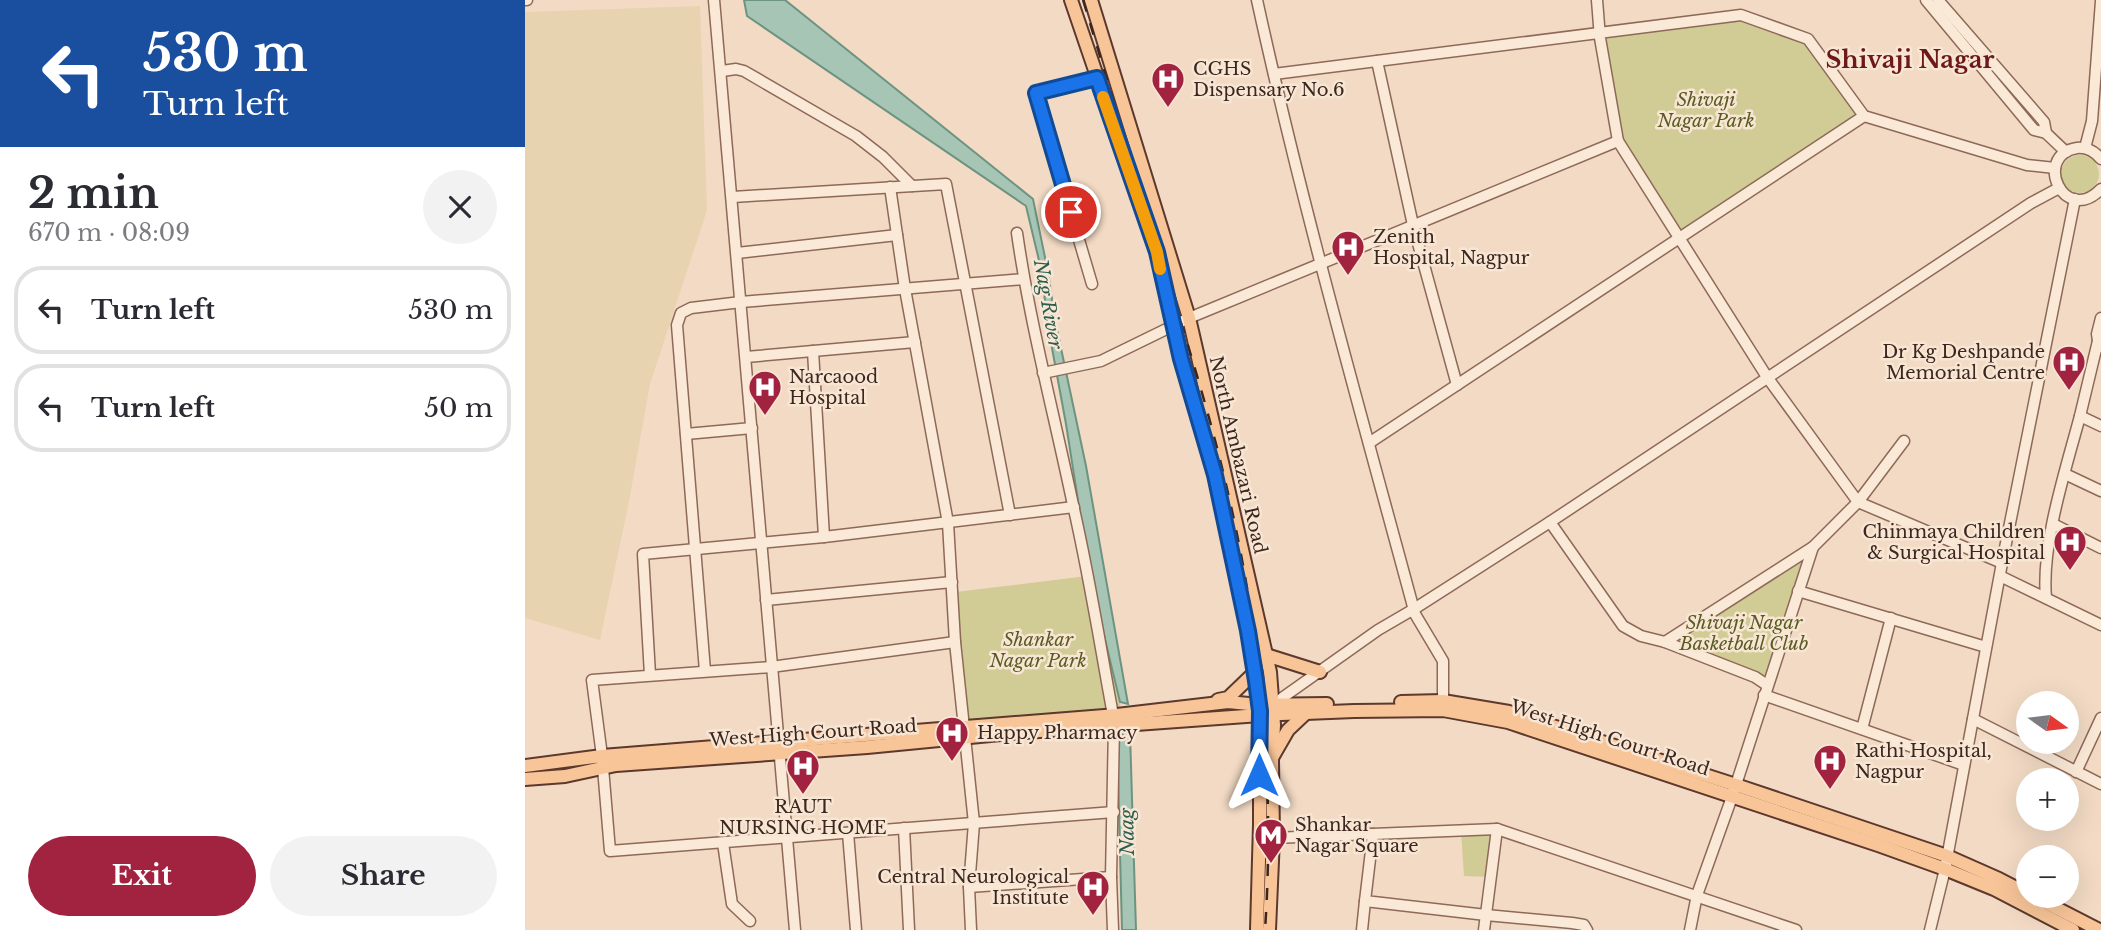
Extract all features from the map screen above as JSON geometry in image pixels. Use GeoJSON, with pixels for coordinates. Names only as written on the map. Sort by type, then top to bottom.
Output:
{"type":"FeatureCollection","features":[{"type":"Feature","properties":{"kind":"main road","name":"North Ambazari Road"},"geometry":{"type":"LineString","coordinates":[[1071,0],[1157,252],[1173,327],[1215,475],[1255,672],[1271,710],[1260,824],[1257,930]]}},
{"type":"Feature","properties":{"kind":"main road","name":"North Ambazari Road"},"geometry":{"type":"LineString","coordinates":[[1091,0],[1189,318],[1271,676],[1273,838],[1269,930]]}},
{"type":"Feature","properties":{"kind":"main road"},"geometry":{"type":"LineString","coordinates":[[1266,654],[1320,672]]}},
{"type":"Feature","properties":{"kind":"main road"},"geometry":{"type":"LineString","coordinates":[[1205,704],[1228,698],[1255,672]]}},
{"type":"Feature","properties":{"kind":"main road","name":"West High Court Road"},"geometry":{"type":"LineString","coordinates":[[525,766],[603,763],[1113,720],[1443,701],[1509,712],[1734,791],[1999,878],[2016,887]]}},
{"type":"Feature","properties":{"kind":"main road","name":"West High Court Road"},"geometry":{"type":"LineString","coordinates":[[1113,720],[1228,702],[1305,714],[1443,710],[1508,722],[1734,791]]}},
{"type":"Feature","properties":{"kind":"main road"},"geometry":{"type":"LineString","coordinates":[[1272,760],[1287,730],[1305,714]]}},
{"type":"Feature","properties":{"kind":"main road","name":"West High Court Road"},"geometry":{"type":"LineString","coordinates":[[525,779],[565,776],[603,763]]}},
{"type":"Feature","properties":{"kind":"main road","name":"West High Court Road"},"geometry":{"type":"LineString","coordinates":[[1946,862],[2073,930]]}},
{"type":"Feature","properties":{"kind":"main road"},"geometry":{"type":"LineString","coordinates":[[2056,908],[2099,930]]}},
{"type":"Feature","properties":{"kind":"street"},"geometry":{"type":"LineString","coordinates":[[714,0],[796,930]]}},
{"type":"Feature","properties":{"kind":"street"},"geometry":{"type":"LineString","coordinates":[[1257,0],[1321,264],[1413,610],[1443,661],[1443,701]]}},
{"type":"Feature","properties":{"kind":"street"},"geometry":{"type":"LineString","coordinates":[[1597,0],[1618,141],[1767,377],[1858,502],[2003,563]]}},
{"type":"Feature","properties":{"kind":"street"},"geometry":{"type":"LineString","coordinates":[[1926,0],[2034,130],[2046,133],[2066,152]]}},
{"type":"Feature","properties":{"kind":"street"},"geometry":{"type":"LineString","coordinates":[[1938,0],[2044,122],[2046,133]]}},
{"type":"Feature","properties":{"kind":"street"},"geometry":{"type":"LineString","coordinates":[[2085,148],[2092,121],[2101,1]]}},
{"type":"Feature","properties":{"kind":"street"},"geometry":{"type":"LineString","coordinates":[[1274,74],[1741,15],[1808,39],[1864,116],[2027,165],[2055,168]]}},
{"type":"Feature","properties":{"kind":"street"},"geometry":{"type":"LineString","coordinates":[[1377,61],[1413,225],[1457,385]]}},
{"type":"Feature","properties":{"kind":"street"},"geometry":{"type":"LineString","coordinates":[[722,71],[744,71],[856,136],[883,157],[912,186]]}},
{"type":"Feature","properties":{"kind":"street"},"geometry":{"type":"LineString","coordinates":[[1092,284],[1036,93],[1098,78]]}},
{"type":"Feature","properties":{"kind":"street"},"geometry":{"type":"LineString","coordinates":[[2092,121],[2101,108]]}},
{"type":"Feature","properties":{"kind":"street"},"geometry":{"type":"LineString","coordinates":[[1369,443],[1864,116]]}},
{"type":"Feature","properties":{"kind":"street"},"geometry":{"type":"LineString","coordinates":[[1044,372],[1101,361],[1189,318],[1618,141]]}},
{"type":"Feature","properties":{"kind":"street"},"geometry":{"type":"LineString","coordinates":[[2101,159],[2085,148],[2066,152],[2057,162],[2054,175],[2059,188],[2068,197],[2089,198],[2101,189]]}},
{"type":"Feature","properties":{"kind":"street"},"geometry":{"type":"LineString","coordinates":[[733,197],[946,184],[1010,515]]}},
{"type":"Feature","properties":{"kind":"street"},"geometry":{"type":"LineString","coordinates":[[890,187],[905,289],[948,523],[955,642],[974,823],[969,887],[971,930]]}},
{"type":"Feature","properties":{"kind":"street"},"geometry":{"type":"LineString","coordinates":[[1271,710],[1282,698],[1378,630],[1550,522],[2031,203],[2059,188]]}},
{"type":"Feature","properties":{"kind":"street"},"geometry":{"type":"LineString","coordinates":[[1930,930],[1946,862],[2075,199]]}},
{"type":"Feature","properties":{"kind":"street"},"geometry":{"type":"LineString","coordinates":[[1017,233],[1024,279],[1074,507],[1113,720],[1113,930]]}},
{"type":"Feature","properties":{"kind":"street"},"geometry":{"type":"LineString","coordinates":[[737,253],[897,235]]}},
{"type":"Feature","properties":{"kind":"street"},"geometry":{"type":"LineString","coordinates":[[705,671],[677,325],[681,313],[691,308],[741,302],[1024,279]]}},
{"type":"Feature","properties":{"kind":"street"},"geometry":{"type":"LineString","coordinates":[[2046,598],[2044,579],[2053,524],[2099,346],[2097,334],[2101,317]]}},
{"type":"Feature","properties":{"kind":"street"},"geometry":{"type":"LineString","coordinates":[[746,357],[915,342]]}},
{"type":"Feature","properties":{"kind":"street"},"geometry":{"type":"LineString","coordinates":[[813,351],[824,537]]}},
{"type":"Feature","properties":{"kind":"street"},"geometry":{"type":"LineString","coordinates":[[2080,416],[2101,426]]}},
{"type":"Feature","properties":{"kind":"street"},"geometry":{"type":"LineString","coordinates":[[686,433],[752,428]]}},
{"type":"Feature","properties":{"kind":"street"},"geometry":{"type":"LineString","coordinates":[[1665,642],[1813,547],[1858,502],[1904,442]]}},
{"type":"Feature","properties":{"kind":"street"},"geometry":{"type":"LineString","coordinates":[[2065,474],[2101,491]]}},
{"type":"Feature","properties":{"kind":"street"},"geometry":{"type":"LineString","coordinates":[[650,676],[643,554],[824,537],[1074,507]]}},
{"type":"Feature","properties":{"kind":"street"},"geometry":{"type":"LineString","coordinates":[[1550,522],[1623,626],[1641,636],[1665,642],[1755,677],[1766,690],[1862,729],[1964,765]]}},
{"type":"Feature","properties":{"kind":"street"},"geometry":{"type":"LineString","coordinates":[[2053,524],[2101,548]]}},
{"type":"Feature","properties":{"kind":"street"},"geometry":{"type":"LineString","coordinates":[[1690,930],[1697,895],[1734,791],[1813,547]]}},
{"type":"Feature","properties":{"kind":"street"},"geometry":{"type":"LineString","coordinates":[[2000,576],[2101,625]]}},
{"type":"Feature","properties":{"kind":"street"},"geometry":{"type":"LineString","coordinates":[[766,600],[952,582]]}},
{"type":"Feature","properties":{"kind":"street"},"geometry":{"type":"LineString","coordinates":[[1798,591],[1986,647]]}},
{"type":"Feature","properties":{"kind":"street"},"geometry":{"type":"LineString","coordinates":[[1862,729],[1891,618]]}},
{"type":"Feature","properties":{"kind":"street"},"geometry":{"type":"LineString","coordinates":[[955,642],[771,667],[592,680],[603,763],[610,851],[1114,812]]}},
{"type":"Feature","properties":{"kind":"street"},"geometry":{"type":"LineString","coordinates":[[2078,768],[2101,718]]}},
{"type":"Feature","properties":{"kind":"street"},"geometry":{"type":"LineString","coordinates":[[1973,719],[2068,768]]}},
{"type":"Feature","properties":{"kind":"street"},"geometry":{"type":"LineString","coordinates":[[2079,773],[2101,784]]}},
{"type":"Feature","properties":{"kind":"street"},"geometry":{"type":"LineString","coordinates":[[904,828],[909,930]]}},
{"type":"Feature","properties":{"kind":"street"},"geometry":{"type":"LineString","coordinates":[[1273,838],[1497,829],[1796,930]]}},
{"type":"Feature","properties":{"kind":"street"},"geometry":{"type":"LineString","coordinates":[[1484,930],[1497,829]]}},
{"type":"Feature","properties":{"kind":"street"},"geometry":{"type":"LineString","coordinates":[[848,833],[856,930]]}},
{"type":"Feature","properties":{"kind":"street"},"geometry":{"type":"LineString","coordinates":[[1362,930],[1373,834]]}},
{"type":"Feature","properties":{"kind":"street"},"geometry":{"type":"LineString","coordinates":[[723,842],[732,904],[750,921]]}},
{"type":"Feature","properties":{"kind":"street"},"geometry":{"type":"LineString","coordinates":[[969,887],[1111,877]]}},
{"type":"Feature","properties":{"kind":"street"},"geometry":{"type":"LineString","coordinates":[[1365,901],[1573,923],[1584,925],[1587,930]]}},
{"type":"Feature","properties":{"kind":"shaded area"},"geometry":{"type":"Polygon","coordinates":[[[700,6],[707,210],[650,384],[600,640],[525,618],[525,12],[700,6]]]}},
{"type":"Feature","properties":{"kind":"green space","name":"Shivaji Nagar Park"},"geometry":{"type":"Polygon","coordinates":[[[1741,15],[1808,39],[1864,116],[1680,237],[1618,141],[1600,33],[1741,15]]]}},
{"type":"Feature","properties":{"kind":"green space"},"geometry":{"type":"Polygon","coordinates":[[[2080,155],[2093,161],[2099,174],[2093,187],[2080,193],[2067,187],[2061,174],[2067,161],[2080,155]]]}},
{"type":"Feature","properties":{"kind":"green space","name":"Shivaji Nagar Basketball Club"},"geometry":{"type":"Polygon","coordinates":[[[1813,547],[1766,680],[1671,641],[1813,547]]]}},
{"type":"Feature","properties":{"kind":"green space","name":"Shankar Nagar Park"},"geometry":{"type":"Polygon","coordinates":[[[1090,577],[1121,711],[966,723],[956,592],[1090,577]]]}},
{"type":"Feature","properties":{"kind":"green space"},"geometry":{"type":"Polygon","coordinates":[[[1497,829],[1491,877],[1464,876],[1461,831],[1497,829]]]}},
{"type":"Feature","properties":{"kind":"water","name":"Nag River"},"geometry":{"type":"Polygon","coordinates":[[[744,0],[785,0],[1033,199],[1086,466],[1128,704],[1120,702],[1090,577],[1047,321],[1042,273],[1026,206],[747,16],[744,0]]]}},
{"type":"Feature","properties":{"kind":"water","name":"Naag"},"geometry":{"type":"Polygon","coordinates":[[[1130,733],[1136,930],[1122,930],[1117,735],[1130,733]]]}},
{"type":"Feature","properties":{"kind":"railway"},"geometry":{"type":"LineString","coordinates":[[1083,0],[1203,395],[1239,547],[1263,710],[1268,820],[1265,930]]}},
{"type":"Feature","properties":{"kind":"slow traffic"},"geometry":{"type":"LineString","coordinates":[[1103,97],[1157,252],[1160,269]]}},
{"type":"Feature","properties":{"kind":"place","name":"CGHS Dispensary No.6"},"geometry":{"type":"Point","coordinates":[1168,109]}},
{"type":"Feature","properties":{"kind":"place","name":"Zenith Hospital, Nagpur"},"geometry":{"type":"Point","coordinates":[1348,277]}},
{"type":"Feature","properties":{"kind":"place","name":"Dr Kg Deshpande Memorial Centre"},"geometry":{"type":"Point","coordinates":[2069,392]}},
{"type":"Feature","properties":{"kind":"place","name":"Narcaood Hospital"},"geometry":{"type":"Point","coordinates":[765,417]}},
{"type":"Feature","properties":{"kind":"place","name":"Chinmaya Children & Surgical Hospital"},"geometry":{"type":"Point","coordinates":[2070,572]}},
{"type":"Feature","properties":{"kind":"place","name":"Happy Pharmacy"},"geometry":{"type":"Point","coordinates":[952,763]}},
{"type":"Feature","properties":{"kind":"place","name":"Rathi Hospital, Nagpur"},"geometry":{"type":"Point","coordinates":[1830,791]}},
{"type":"Feature","properties":{"kind":"place","name":"RAUT NURSING HOME"},"geometry":{"type":"Point","coordinates":[803,796]}},
{"type":"Feature","properties":{"kind":"place","name":"Shankar Nagar Square"},"geometry":{"type":"Point","coordinates":[1271,865]}},
{"type":"Feature","properties":{"kind":"place","name":"Central Neurological Institute"},"geometry":{"type":"Point","coordinates":[1093,917]}},
{"type":"Feature","properties":{"kind":"district","name":"Shivaji Nagar"},"geometry":{"type":"Point","coordinates":[1910,59]}},
{"type":"Feature","properties":{"kind":"route"},"geometry":{"type":"LineString","coordinates":[[1071,212],[1036,93],[1097,78],[1157,252],[1181,359],[1215,475],[1256,681],[1260,711],[1259,775]]}}]}
